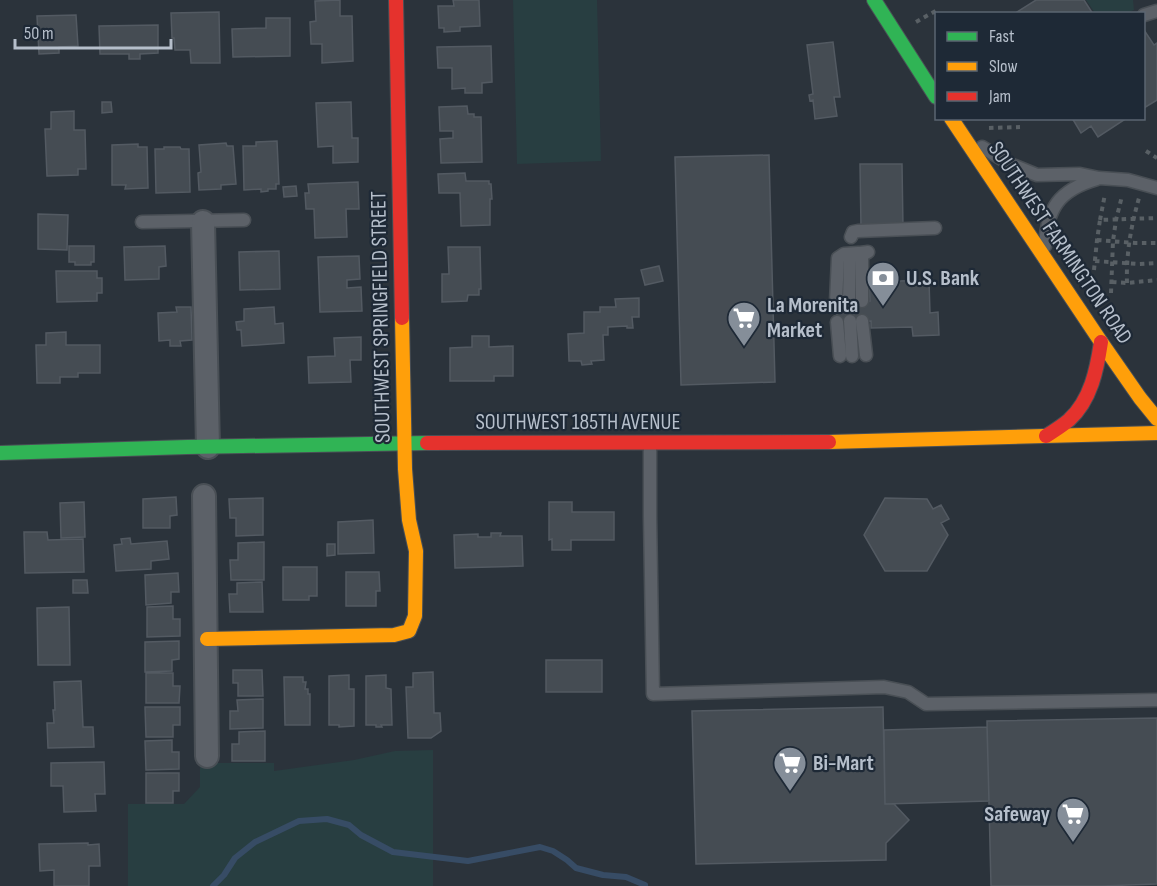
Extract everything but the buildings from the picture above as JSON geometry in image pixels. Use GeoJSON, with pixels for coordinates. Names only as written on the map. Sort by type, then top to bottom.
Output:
{"type":"FeatureCollection","features":[{"type":"Feature","properties":{"kind":"main road","name":"SOUTHWEST SPRINGFIELD STREET"},"geometry":{"type":"LineString","coordinates":[[207,639],[394,635],[409,631],[416,616],[416,551],[407,504],[405,443],[396,0]]}},
{"type":"Feature","properties":{"kind":"main road"},"geometry":{"type":"LineString","coordinates":[[874,0],[935,95]]}},
{"type":"Feature","properties":{"kind":"main road","name":"SOUTHWEST FARMINGTON ROAD"},"geometry":{"type":"LineString","coordinates":[[952,120],[1101,342],[1157,419]]}},
{"type":"Feature","properties":{"kind":"main road"},"geometry":{"type":"LineString","coordinates":[[1046,436],[1072,418],[1080,406],[1093,379],[1101,342]]}},
{"type":"Feature","properties":{"kind":"main road","name":"SOUTHWEST 185TH AVENUE"},"geometry":{"type":"LineString","coordinates":[[0,453],[405,443],[839,442],[1157,433]]}},
{"type":"Feature","properties":{"kind":"street"},"geometry":{"type":"LineString","coordinates":[[203,222],[208,447]]}},
{"type":"Feature","properties":{"kind":"street"},"geometry":{"type":"LineString","coordinates":[[204,496],[207,756]]}},
{"type":"Feature","properties":{"kind":"lane"},"geometry":{"type":"LineString","coordinates":[[961,134],[1010,164],[1037,175],[1080,174],[1128,180],[1157,188]]}},
{"type":"Feature","properties":{"kind":"lane"},"geometry":{"type":"LineString","coordinates":[[1044,257],[1052,210],[1068,191],[1084,182],[1105,178]]}},
{"type":"Feature","properties":{"kind":"lane"},"geometry":{"type":"LineString","coordinates":[[142,222],[244,220]]}},
{"type":"Feature","properties":{"kind":"lane"},"geometry":{"type":"LineString","coordinates":[[851,237],[853,232],[858,231],[935,228]]}},
{"type":"Feature","properties":{"kind":"lane"},"geometry":{"type":"LineString","coordinates":[[836,302],[838,258],[844,254],[868,252],[862,255],[856,301]]}},
{"type":"Feature","properties":{"kind":"lane"},"geometry":{"type":"LineString","coordinates":[[837,322],[846,356],[856,321],[866,356]]}},
{"type":"Feature","properties":{"kind":"lane"},"geometry":{"type":"LineString","coordinates":[[650,443],[653,694],[884,687],[908,692],[926,704],[1157,700]]}},
{"type":"Feature","properties":{"kind":"path"},"geometry":{"type":"LineString","coordinates":[[913,24],[939,9]]}},
{"type":"Feature","properties":{"kind":"path"},"geometry":{"type":"LineString","coordinates":[[985,128],[1020,127]]}},
{"type":"Feature","properties":{"kind":"path"},"geometry":{"type":"LineString","coordinates":[[1146,152],[1157,158]]}},
{"type":"Feature","properties":{"kind":"path"},"geometry":{"type":"LineString","coordinates":[[1094,270],[1105,195],[1105,178]]}},
{"type":"Feature","properties":{"kind":"path"},"geometry":{"type":"LineString","coordinates":[[1111,293],[1116,220],[1128,180]]}},
{"type":"Feature","properties":{"kind":"path"},"geometry":{"type":"LineString","coordinates":[[1100,220],[1157,218]]}},
{"type":"Feature","properties":{"kind":"path"},"geometry":{"type":"LineString","coordinates":[[1127,283],[1127,263],[1133,219]]}},
{"type":"Feature","properties":{"kind":"path"},"geometry":{"type":"LineString","coordinates":[[1097,240],[1157,243]]}},
{"type":"Feature","properties":{"kind":"path"},"geometry":{"type":"LineString","coordinates":[[1095,261],[1157,263]]}},
{"type":"Feature","properties":{"kind":"path"},"geometry":{"type":"LineString","coordinates":[[1112,282],[1157,280]]}},
{"type":"Feature","properties":{"kind":"green space"},"geometry":{"type":"Polygon","coordinates":[[[513,0],[597,0],[601,161],[517,164],[513,0]]]}},
{"type":"Feature","properties":{"kind":"green space"},"geometry":{"type":"Polygon","coordinates":[[[1086,0],[1133,0],[1134,10],[1129,12],[1094,12],[1086,0]]]}},
{"type":"Feature","properties":{"kind":"green space"},"geometry":{"type":"Polygon","coordinates":[[[433,750],[433,886],[128,886],[128,804],[184,804],[200,787],[200,763],[274,763],[274,771],[354,760],[395,751],[433,750]]]}},
{"type":"Feature","properties":{"kind":"waterway"},"geometry":{"type":"LineString","coordinates":[[213,886],[224,875],[235,858],[255,842],[299,821],[327,819],[349,825],[361,835],[393,852],[468,861],[540,847],[553,851],[576,868],[603,875],[626,877],[645,885]]}},
{"type":"Feature","properties":{"kind":"traffic: fast"},"geometry":{"type":"LineString","coordinates":[[874,0],[935,95]]}},
{"type":"Feature","properties":{"kind":"traffic: fast"},"geometry":{"type":"LineString","coordinates":[[0,453],[427,443]]}},
{"type":"Feature","properties":{"kind":"traffic: slow"},"geometry":{"type":"LineString","coordinates":[[952,120],[1101,342],[1157,419]]}},
{"type":"Feature","properties":{"kind":"traffic: slow"},"geometry":{"type":"LineString","coordinates":[[207,639],[394,635],[409,631],[415,616],[416,551],[409,520],[405,469],[402,318]]}},
{"type":"Feature","properties":{"kind":"traffic: slow"},"geometry":{"type":"LineString","coordinates":[[829,442],[1157,433]]}},
{"type":"Feature","properties":{"kind":"traffic: jam"},"geometry":{"type":"LineString","coordinates":[[396,0],[402,318]]}},
{"type":"Feature","properties":{"kind":"traffic: jam"},"geometry":{"type":"LineString","coordinates":[[1046,436],[1069,420],[1083,403],[1092,384],[1101,342]]}},
{"type":"Feature","properties":{"kind":"traffic: jam"},"geometry":{"type":"LineString","coordinates":[[427,443],[829,442]]}},
{"type":"Feature","properties":{"kind":"place","name":"U.S. Bank"},"geometry":{"type":"Point","coordinates":[883,307]}},
{"type":"Feature","properties":{"kind":"place","name":"La Morenita Market"},"geometry":{"type":"Point","coordinates":[744,347]}},
{"type":"Feature","properties":{"kind":"place","name":"Bi-Mart"},"geometry":{"type":"Point","coordinates":[790,792]}},
{"type":"Feature","properties":{"kind":"place","name":"Safeway"},"geometry":{"type":"Point","coordinates":[1073,843]}}]}
